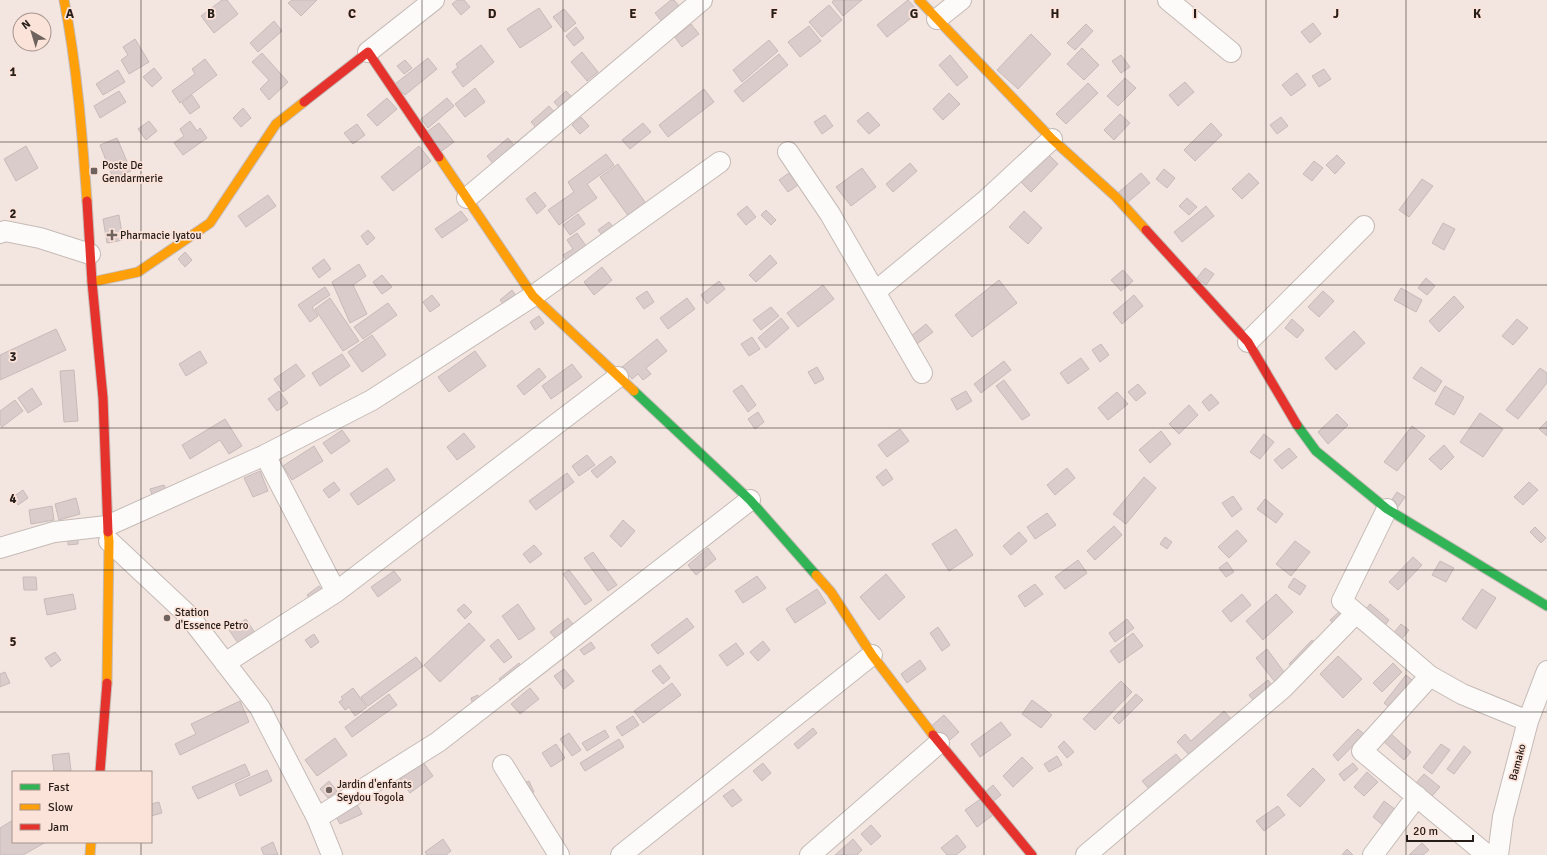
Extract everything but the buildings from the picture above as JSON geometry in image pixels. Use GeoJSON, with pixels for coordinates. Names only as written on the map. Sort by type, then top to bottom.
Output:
{"type":"FeatureCollection","features":[{"type":"Feature","properties":{"kind":"street"},"geometry":{"type":"LineString","coordinates":[[64,0],[72,41],[82,136],[102,398],[108,533],[107,678],[100,771]]}},
{"type":"Feature","properties":{"kind":"street"},"geometry":{"type":"LineString","coordinates":[[92,282],[138,272],[210,223],[276,124],[434,0]]}},
{"type":"Feature","properties":{"kind":"street"},"geometry":{"type":"LineString","coordinates":[[467,198],[702,0]]}},
{"type":"Feature","properties":{"kind":"street"},"geometry":{"type":"LineString","coordinates":[[919,0],[1052,139],[1116,197],[1248,342],[1297,425],[1316,451],[1387,509],[1547,606]]}},
{"type":"Feature","properties":{"kind":"street"},"geometry":{"type":"LineString","coordinates":[[937,20],[961,0]]}},
{"type":"Feature","properties":{"kind":"street"},"geometry":{"type":"LineString","coordinates":[[1168,0],[1231,52]]}},
{"type":"Feature","properties":{"kind":"street"},"geometry":{"type":"LineString","coordinates":[[368,52],[532,296],[750,500],[831,592],[872,655],[939,743],[1032,855]]}},
{"type":"Feature","properties":{"kind":"street"},"geometry":{"type":"LineString","coordinates":[[876,292],[985,201],[1052,139]]}},
{"type":"Feature","properties":{"kind":"street"},"geometry":{"type":"LineString","coordinates":[[788,152],[830,214],[922,373]]}},
{"type":"Feature","properties":{"kind":"street"},"geometry":{"type":"LineString","coordinates":[[0,548],[54,532],[108,533],[372,400],[532,296],[720,162]]}},
{"type":"Feature","properties":{"kind":"street"},"geometry":{"type":"LineString","coordinates":[[1248,342],[1364,226]]}},
{"type":"Feature","properties":{"kind":"street"},"geometry":{"type":"LineString","coordinates":[[0,233],[5,231],[40,238],[90,254]]}},
{"type":"Feature","properties":{"kind":"street"},"geometry":{"type":"LineString","coordinates":[[225,663],[336,592],[618,377]]}},
{"type":"Feature","properties":{"kind":"street"},"geometry":{"type":"LineString","coordinates":[[265,455],[336,592]]}},
{"type":"Feature","properties":{"kind":"street"},"geometry":{"type":"LineString","coordinates":[[317,818],[438,742],[750,500]]}},
{"type":"Feature","properties":{"kind":"street"},"geometry":{"type":"LineString","coordinates":[[1387,509],[1342,601],[1430,676],[1462,694],[1528,721]]}},
{"type":"Feature","properties":{"kind":"street"},"geometry":{"type":"LineString","coordinates":[[108,533],[189,616],[260,708],[317,818],[332,855]]}},
{"type":"Feature","properties":{"kind":"street"},"geometry":{"type":"LineString","coordinates":[[1086,855],[1283,688],[1356,613]]}},
{"type":"Feature","properties":{"kind":"street"},"geometry":{"type":"LineString","coordinates":[[621,855],[872,655]]}},
{"type":"Feature","properties":{"kind":"street","name":"Bamako"},"geometry":{"type":"LineString","coordinates":[[1498,855],[1503,816],[1528,721],[1547,671]]}},
{"type":"Feature","properties":{"kind":"street"},"geometry":{"type":"LineString","coordinates":[[1430,676],[1362,751],[1487,855]]}},
{"type":"Feature","properties":{"kind":"street"},"geometry":{"type":"LineString","coordinates":[[810,855],[939,743]]}},
{"type":"Feature","properties":{"kind":"street"},"geometry":{"type":"LineString","coordinates":[[503,765],[559,855]]}},
{"type":"Feature","properties":{"kind":"street"},"geometry":{"type":"LineString","coordinates":[[1373,855],[1417,796]]}},
{"type":"Feature","properties":{"kind":"street"},"geometry":{"type":"LineString","coordinates":[[90,855],[91,843]]}},
{"type":"Feature","properties":{"kind":"traffic: fast"},"geometry":{"type":"LineString","coordinates":[[634,391],[750,500],[816,575]]}},
{"type":"Feature","properties":{"kind":"traffic: fast"},"geometry":{"type":"LineString","coordinates":[[1297,425],[1316,451],[1387,509],[1547,606]]}},
{"type":"Feature","properties":{"kind":"traffic: slow"},"geometry":{"type":"LineString","coordinates":[[64,0],[76,75],[87,201]]}},
{"type":"Feature","properties":{"kind":"traffic: slow"},"geometry":{"type":"LineString","coordinates":[[919,0],[1052,139],[1116,197],[1146,230]]}},
{"type":"Feature","properties":{"kind":"traffic: slow"},"geometry":{"type":"LineString","coordinates":[[92,282],[138,272],[210,223],[276,124],[304,102]]}},
{"type":"Feature","properties":{"kind":"traffic: slow"},"geometry":{"type":"LineString","coordinates":[[439,157],[533,296],[634,391]]}},
{"type":"Feature","properties":{"kind":"traffic: slow"},"geometry":{"type":"LineString","coordinates":[[107,683],[108,532]]}},
{"type":"Feature","properties":{"kind":"traffic: slow"},"geometry":{"type":"LineString","coordinates":[[816,575],[831,592],[872,655],[933,735]]}},
{"type":"Feature","properties":{"kind":"traffic: slow"},"geometry":{"type":"LineString","coordinates":[[90,855],[91,843]]}},
{"type":"Feature","properties":{"kind":"traffic: jam"},"geometry":{"type":"LineString","coordinates":[[304,102],[368,52],[439,157]]}},
{"type":"Feature","properties":{"kind":"traffic: jam"},"geometry":{"type":"LineString","coordinates":[[87,201],[92,282],[103,398],[108,532]]}},
{"type":"Feature","properties":{"kind":"traffic: jam"},"geometry":{"type":"LineString","coordinates":[[1146,230],[1248,342],[1297,425]]}},
{"type":"Feature","properties":{"kind":"traffic: jam"},"geometry":{"type":"LineString","coordinates":[[100,771],[107,683]]}},
{"type":"Feature","properties":{"kind":"traffic: jam"},"geometry":{"type":"LineString","coordinates":[[933,735],[1032,855]]}},
{"type":"Feature","properties":{"kind":"place","name":"Poste De Gendarmerie"},"geometry":{"type":"Point","coordinates":[94,171]}},
{"type":"Feature","properties":{"kind":"place","name":"Pharmacie Iyatou"},"geometry":{"type":"Point","coordinates":[112,235]}},
{"type":"Feature","properties":{"kind":"place","name":"Station d'Essence Petro"},"geometry":{"type":"Point","coordinates":[167,618]}},
{"type":"Feature","properties":{"kind":"place","name":"Jardin d'enfants Seydou Togola"},"geometry":{"type":"Point","coordinates":[329,790]}}]}
